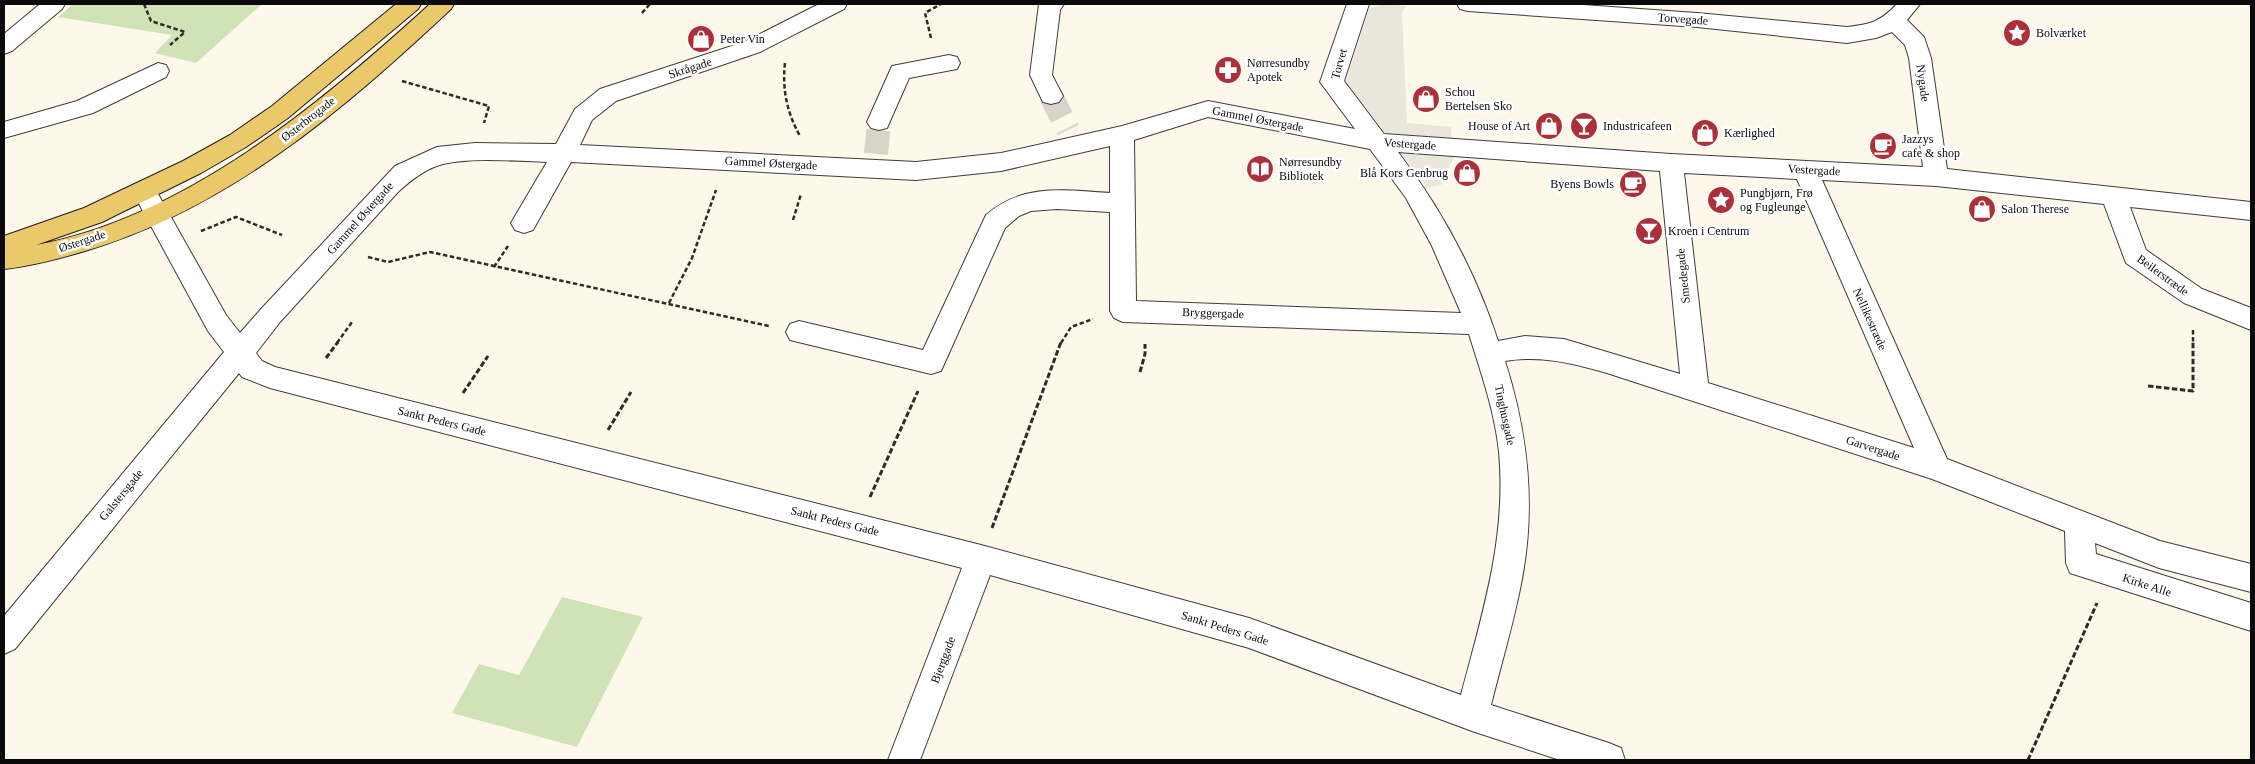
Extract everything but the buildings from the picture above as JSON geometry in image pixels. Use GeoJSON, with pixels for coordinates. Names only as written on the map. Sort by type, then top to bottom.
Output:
{"type":"FeatureCollection","features":[{"type":"Feature","properties":{"kind":"main road","name":"Østerbrogade"},"geometry":{"type":"LineString","coordinates":[[144,191],[192,168],[230,146],[280,112],[410,4]]}},
{"type":"Feature","properties":{"kind":"main road","name":"Østerbrogade"},"geometry":{"type":"LineString","coordinates":[[158,214],[212,186],[254,160],[307,122],[398,46],[443,4]]}},
{"type":"Feature","properties":{"kind":"main road","name":"Østergade"},"geometry":{"type":"LineString","coordinates":[[4,246],[93,215],[144,191]]}},
{"type":"Feature","properties":{"kind":"main road","name":"Østergade"},"geometry":{"type":"LineString","coordinates":[[4,259],[48,252],[80,243],[158,214]]}},
{"type":"Feature","properties":{"kind":"street"},"geometry":{"type":"LineString","coordinates":[[4,46],[54,4]]}},
{"type":"Feature","properties":{"kind":"street","name":"Skrågade"},"geometry":{"type":"LineString","coordinates":[[524,223],[564,153],[583,115],[608,95],[752,48],[836,4]]}},
{"type":"Feature","properties":{"kind":"street"},"geometry":{"type":"LineString","coordinates":[[1052,96],[1042,75],[1049,6],[1053,4]]}},
{"type":"Feature","properties":{"kind":"street","name":"Torvet"},"geometry":{"type":"LineString","coordinates":[[1358,4],[1332,82],[1376,142]]}},
{"type":"Feature","properties":{"kind":"street","name":"Torvegade"},"geometry":{"type":"LineString","coordinates":[[1468,4],[1705,20],[1847,35],[1876,31],[1901,12]]}},
{"type":"Feature","properties":{"kind":"street","name":"Nygade"},"geometry":{"type":"LineString","coordinates":[[1901,12],[1916,42],[1920,58],[1936,177]]}},
{"type":"Feature","properties":{"kind":"street"},"geometry":{"type":"LineString","coordinates":[[879,122],[900,72],[949,63]]}},
{"type":"Feature","properties":{"kind":"street"},"geometry":{"type":"LineString","coordinates":[[4,130],[84,107],[158,71]]}},
{"type":"Feature","properties":{"kind":"street","name":"Gammel Østergade"},"geometry":{"type":"LineString","coordinates":[[240,352],[388,186],[404,172],[437,156],[475,152],[564,153],[809,165],[876,161],[916,171],[1001,162],[1071,138],[1122,135],[1208,109],[1376,142]]}},
{"type":"Feature","properties":{"kind":"street"},"geometry":{"type":"LineString","coordinates":[[1122,135],[1123,311]]}},
{"type":"Feature","properties":{"kind":"street","name":"Vestergade"},"geometry":{"type":"LineString","coordinates":[[1376,142],[1671,163],[1936,177],[2251,211]]}},
{"type":"Feature","properties":{"kind":"street","name":"Tinghusgade"},"geometry":{"type":"LineString","coordinates":[[1376,142],[1415,192],[1446,246],[1479,324],[1489,353],[1502,395],[1513,452],[1514,516],[1507,579],[1472,715]]}},
{"type":"Feature","properties":{"kind":"street","name":"Smedegade"},"geometry":{"type":"LineString","coordinates":[[1671,163],[1695,390]]}},
{"type":"Feature","properties":{"kind":"street","name":"Nellikestræde"},"geometry":{"type":"LineString","coordinates":[[1805,170],[1937,468]]}},
{"type":"Feature","properties":{"kind":"street","name":"Sankt Peders Gade"},"geometry":{"type":"LineString","coordinates":[[144,191],[218,323],[252,369],[270,377],[981,559],[1249,634],[1472,715],[1609,760]]}},
{"type":"Feature","properties":{"kind":"street","name":"Beilerstræde"},"geometry":{"type":"LineString","coordinates":[[2112,195],[2135,256],[2193,296],[2251,319]]}},
{"type":"Feature","properties":{"kind":"street"},"geometry":{"type":"LineString","coordinates":[[799,332],[931,363],[995,222],[1006,212],[1019,205],[1037,200],[1123,203]]}},
{"type":"Feature","properties":{"kind":"street","name":"Bryggergade"},"geometry":{"type":"LineString","coordinates":[[1123,311],[1479,324]]}},
{"type":"Feature","properties":{"kind":"street","name":"Garvergade"},"geometry":{"type":"LineString","coordinates":[[1489,353],[1525,348],[1564,350],[1937,468],[2159,554],[2251,578]]}},
{"type":"Feature","properties":{"kind":"street","name":"Galstersgade"},"geometry":{"type":"LineString","coordinates":[[4,639],[240,352]]}},
{"type":"Feature","properties":{"kind":"street","name":"Kirke Alle"},"geometry":{"type":"LineString","coordinates":[[2079,523],[2081,563],[2251,617]]}},
{"type":"Feature","properties":{"kind":"street","name":"Bjerggade"},"geometry":{"type":"LineString","coordinates":[[904,760],[981,559]]}},
{"type":"Feature","properties":{"kind":"path"},"geometry":{"type":"LineString","coordinates":[[144,4],[152,21],[185,32],[167,47],[158,71]]}},
{"type":"Feature","properties":{"kind":"path"},"geometry":{"type":"LineString","coordinates":[[642,13],[650,4]]}},
{"type":"Feature","properties":{"kind":"path"},"geometry":{"type":"LineString","coordinates":[[925,13],[941,4]]}},
{"type":"Feature","properties":{"kind":"path"},"geometry":{"type":"LineString","coordinates":[[796,25],[784,64],[784,82],[790,119],[800,138],[809,165]]}},
{"type":"Feature","properties":{"kind":"path"},"geometry":{"type":"LineString","coordinates":[[368,71],[489,106],[475,152]]}},
{"type":"Feature","properties":{"kind":"path"},"geometry":{"type":"LineString","coordinates":[[669,302],[692,258],[726,161]]}},
{"type":"Feature","properties":{"kind":"path"},"geometry":{"type":"LineString","coordinates":[[173,242],[236,216],[282,235]]}},
{"type":"Feature","properties":{"kind":"path"},"geometry":{"type":"LineString","coordinates":[[333,248],[388,262],[430,252],[669,302],[799,332]]}},
{"type":"Feature","properties":{"kind":"path"},"geometry":{"type":"LineString","coordinates":[[2148,386],[2193,391],[2193,296]]}},
{"type":"Feature","properties":{"kind":"path"},"geometry":{"type":"LineString","coordinates":[[981,559],[1062,340],[1069,328],[1077,323],[1123,311]]}},
{"type":"Feature","properties":{"kind":"path"},"geometry":{"type":"LineString","coordinates":[[305,386],[352,322]]}},
{"type":"Feature","properties":{"kind":"path"},"geometry":{"type":"LineString","coordinates":[[1140,372],[1145,354]]}},
{"type":"Feature","properties":{"kind":"path"},"geometry":{"type":"LineString","coordinates":[[443,421],[488,356]]}},
{"type":"Feature","properties":{"kind":"path"},"geometry":{"type":"LineString","coordinates":[[590,459],[631,392]]}},
{"type":"Feature","properties":{"kind":"path"},"geometry":{"type":"LineString","coordinates":[[857,527],[912,404]]}},
{"type":"Feature","properties":{"kind":"path"},"geometry":{"type":"LineString","coordinates":[[2028,760],[2098,598]]}},
{"type":"Feature","properties":{"kind":"green space"},"geometry":{"type":"Polygon","coordinates":[[[73,4],[262,4],[196,63],[155,53],[172,35],[58,17],[73,4]]]}},
{"type":"Feature","properties":{"kind":"green space"},"geometry":{"type":"Polygon","coordinates":[[[562,597],[643,617],[577,747],[452,713],[479,664],[519,675],[562,597]]]}},
{"type":"Feature","properties":{"kind":"shaded area"},"geometry":{"type":"Polygon","coordinates":[[[1382,4],[1406,6],[1402,13],[1407,123],[1451,127],[1453,159],[1441,185],[1427,187],[1346,82],[1369,9],[1382,4]]]}},
{"type":"Feature","properties":{"kind":"tunnel"},"geometry":{"type":"LineString","coordinates":[[1051,96],[1068,130]]}},
{"type":"Feature","properties":{"kind":"tunnel"},"geometry":{"type":"LineString","coordinates":[[876,154],[879,122]]}},
{"type":"Feature","properties":{"kind":"place","name":"Bolværket"},"geometry":{"type":"Point","coordinates":[2017,33]}},
{"type":"Feature","properties":{"kind":"place","name":"Peter Vin"},"geometry":{"type":"Point","coordinates":[701,39]}},
{"type":"Feature","properties":{"kind":"place","name":"Nørresundby Apotek"},"geometry":{"type":"Point","coordinates":[1228,70]}},
{"type":"Feature","properties":{"kind":"place","name":"Schou Bertelsen Sko"},"geometry":{"type":"Point","coordinates":[1426,99]}},
{"type":"Feature","properties":{"kind":"place","name":"House of Art"},"geometry":{"type":"Point","coordinates":[1549,126]}},
{"type":"Feature","properties":{"kind":"place","name":"Industricafeen"},"geometry":{"type":"Point","coordinates":[1584,126]}},
{"type":"Feature","properties":{"kind":"place","name":"Kærlighed"},"geometry":{"type":"Point","coordinates":[1705,133]}},
{"type":"Feature","properties":{"kind":"place","name":"Jazzys cafe & shop"},"geometry":{"type":"Point","coordinates":[1883,146]}},
{"type":"Feature","properties":{"kind":"place","name":"Nørresundby Bibliotek"},"geometry":{"type":"Point","coordinates":[1260,169]}},
{"type":"Feature","properties":{"kind":"place","name":"Blå Kors Genbrug"},"geometry":{"type":"Point","coordinates":[1467,173]}},
{"type":"Feature","properties":{"kind":"place","name":"Byens Bowls"},"geometry":{"type":"Point","coordinates":[1633,184]}},
{"type":"Feature","properties":{"kind":"place","name":"Pungbjørn, Frø og Fugleunge"},"geometry":{"type":"Point","coordinates":[1721,200]}},
{"type":"Feature","properties":{"kind":"place","name":"Salon Therese"},"geometry":{"type":"Point","coordinates":[1982,209]}},
{"type":"Feature","properties":{"kind":"place","name":"Kroen i Centrum"},"geometry":{"type":"Point","coordinates":[1649,231]}}]}
